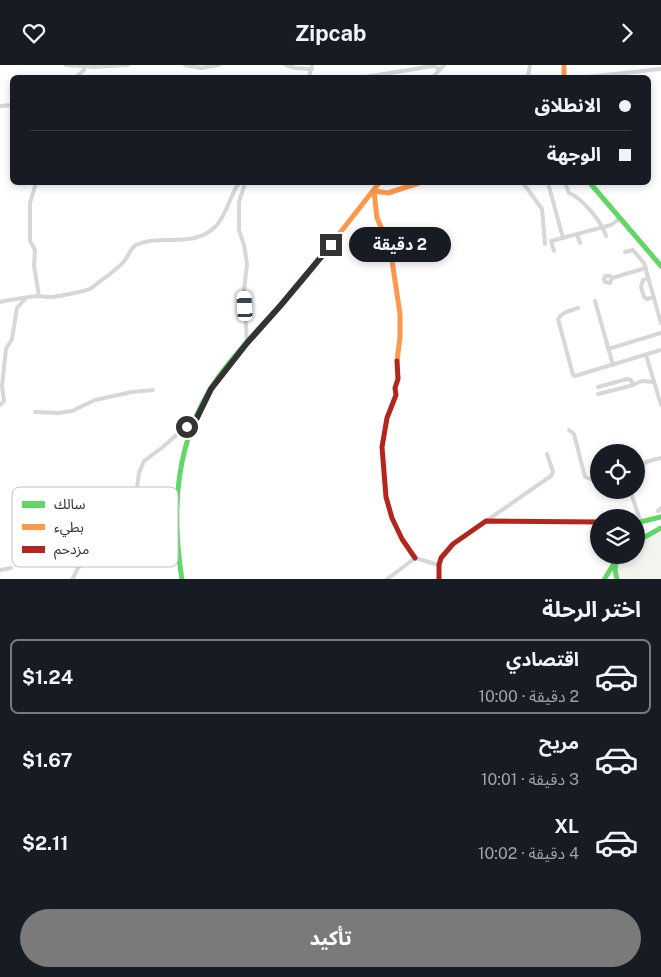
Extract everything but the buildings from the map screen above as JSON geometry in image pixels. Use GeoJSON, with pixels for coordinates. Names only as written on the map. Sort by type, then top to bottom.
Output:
{"type":"FeatureCollection","features":[{"type":"Feature","properties":{"kind":"main road"},"geometry":{"type":"LineString","coordinates":[[177,487],[178,476],[192,428],[211,389],[378,185]]}},
{"type":"Feature","properties":{"kind":"main road"},"geometry":{"type":"LineString","coordinates":[[374,191],[388,193],[413,185]]}},
{"type":"Feature","properties":{"kind":"main road"},"geometry":{"type":"LineString","coordinates":[[592,185],[661,266]]}},
{"type":"Feature","properties":{"kind":"main road"},"geometry":{"type":"LineString","coordinates":[[374,191],[376,197],[375,206],[390,247],[400,314],[396,395],[387,418],[382,447],[386,497],[392,517],[402,539],[415,558]]}},
{"type":"Feature","properties":{"kind":"main road"},"geometry":{"type":"LineString","coordinates":[[645,521],[661,517]]}},
{"type":"Feature","properties":{"kind":"main road"},"geometry":{"type":"LineString","coordinates":[[439,579],[441,558],[453,544],[486,521],[590,522]]}},
{"type":"Feature","properties":{"kind":"main road"},"geometry":{"type":"LineString","coordinates":[[645,537],[661,529]]}},
{"type":"Feature","properties":{"kind":"main road"},"geometry":{"type":"LineString","coordinates":[[178,558],[182,579]]}},
{"type":"Feature","properties":{"kind":"main road"},"geometry":{"type":"LineString","coordinates":[[604,579],[613,564]]}},
{"type":"Feature","properties":{"kind":"main road"},"geometry":{"type":"LineString","coordinates":[[616,564],[617,579]]}},
{"type":"Feature","properties":{"kind":"street"},"geometry":{"type":"LineString","coordinates":[[66,65],[84,67],[128,65]]}},
{"type":"Feature","properties":{"kind":"street"},"geometry":{"type":"LineString","coordinates":[[185,65],[201,68],[219,65]]}},
{"type":"Feature","properties":{"kind":"street"},"geometry":{"type":"LineString","coordinates":[[286,65],[295,68],[312,67]]}},
{"type":"Feature","properties":{"kind":"street"},"geometry":{"type":"LineString","coordinates":[[435,75],[444,65]]}},
{"type":"Feature","properties":{"kind":"street"},"geometry":{"type":"LineString","coordinates":[[633,65],[634,71]]}},
{"type":"Feature","properties":{"kind":"street"},"geometry":{"type":"LineString","coordinates":[[377,75],[433,66],[440,69]]}},
{"type":"Feature","properties":{"kind":"street"},"geometry":{"type":"LineString","coordinates":[[78,75],[84,70],[84,67]]}},
{"type":"Feature","properties":{"kind":"street"},"geometry":{"type":"LineString","coordinates":[[603,75],[660,69]]}},
{"type":"Feature","properties":{"kind":"street"},"geometry":{"type":"LineString","coordinates":[[35,185],[30,203],[30,241],[36,250],[34,266],[39,296]]}},
{"type":"Feature","properties":{"kind":"street"},"geometry":{"type":"LineString","coordinates":[[0,302],[39,296],[48,297],[92,289],[118,267],[133,247],[140,243],[180,241],[204,234],[214,228],[219,221],[238,185]]}},
{"type":"Feature","properties":{"kind":"street"},"geometry":{"type":"LineString","coordinates":[[244,185],[239,203],[238,230],[244,245],[247,263],[244,290],[247,343]]}},
{"type":"Feature","properties":{"kind":"street"},"geometry":{"type":"LineString","coordinates":[[524,185],[542,209],[545,244]]}},
{"type":"Feature","properties":{"kind":"street"},"geometry":{"type":"LineString","coordinates":[[549,185],[563,238]]}},
{"type":"Feature","properties":{"kind":"street"},"geometry":{"type":"LineString","coordinates":[[566,185],[568,193],[576,196],[603,227],[606,236]]}},
{"type":"Feature","properties":{"kind":"street"},"geometry":{"type":"LineString","coordinates":[[554,251],[551,241],[611,225],[620,218]]}},
{"type":"Feature","properties":{"kind":"street"},"geometry":{"type":"LineString","coordinates":[[578,234],[580,243]]}},
{"type":"Feature","properties":{"kind":"street"},"geometry":{"type":"LineString","coordinates":[[625,252],[634,250],[644,263],[661,323]]}},
{"type":"Feature","properties":{"kind":"street"},"geometry":{"type":"LineString","coordinates":[[612,278],[646,268]]}},
{"type":"Feature","properties":{"kind":"street"},"geometry":{"type":"LineString","coordinates":[[648,278],[642,280],[641,287],[644,297],[647,299],[654,297]]}},
{"type":"Feature","properties":{"kind":"street"},"geometry":{"type":"LineString","coordinates":[[0,405],[4,401],[2,386],[6,349],[12,339],[17,308],[25,299]]}},
{"type":"Feature","properties":{"kind":"street"},"geometry":{"type":"LineString","coordinates":[[596,301],[612,365]]}},
{"type":"Feature","properties":{"kind":"street"},"geometry":{"type":"LineString","coordinates":[[578,308],[560,315],[558,319],[573,375],[575,376],[661,350]]}},
{"type":"Feature","properties":{"kind":"street"},"geometry":{"type":"LineString","coordinates":[[608,349],[661,333]]}},
{"type":"Feature","properties":{"kind":"street"},"geometry":{"type":"LineString","coordinates":[[646,355],[661,405]]}},
{"type":"Feature","properties":{"kind":"street"},"geometry":{"type":"LineString","coordinates":[[598,387],[627,379],[631,380],[633,385]]}},
{"type":"Feature","properties":{"kind":"street"},"geometry":{"type":"LineString","coordinates":[[598,394],[642,381],[654,382]]}},
{"type":"Feature","properties":{"kind":"street"},"geometry":{"type":"LineString","coordinates":[[35,412],[58,413],[72,411],[95,400],[132,392],[153,390]]}},
{"type":"Feature","properties":{"kind":"street"},"geometry":{"type":"LineString","coordinates":[[137,487],[139,473],[144,461],[183,429],[192,428]]}},
{"type":"Feature","properties":{"kind":"street"},"geometry":{"type":"LineString","coordinates":[[569,430],[574,434],[585,477],[590,479]]}},
{"type":"Feature","properties":{"kind":"street"},"geometry":{"type":"LineString","coordinates":[[486,521],[553,474],[547,454]]}},
{"type":"Feature","properties":{"kind":"street"},"geometry":{"type":"LineString","coordinates":[[645,464],[661,457]]}},
{"type":"Feature","properties":{"kind":"street"},"geometry":{"type":"LineString","coordinates":[[386,579],[415,558],[439,565]]}},
{"type":"Feature","properties":{"kind":"street"},"geometry":{"type":"LineString","coordinates":[[72,579],[79,567]]}},
{"type":"Feature","properties":{"kind":"street"},"geometry":{"type":"LineString","coordinates":[[0,570],[11,568]]}},
{"type":"Feature","properties":{"kind":"shaded area"},"geometry":{"type":"Polygon","coordinates":[[[661,534],[661,579],[615,579],[619,564],[645,564],[645,540],[661,534]]]}},
{"type":"Feature","properties":{"kind":"traffic: fast"},"geometry":{"type":"LineString","coordinates":[[592,185],[661,266]]}},
{"type":"Feature","properties":{"kind":"traffic: fast"},"geometry":{"type":"LineString","coordinates":[[178,493],[185,451],[192,426],[203,402],[227,365],[307,275]]}},
{"type":"Feature","properties":{"kind":"traffic: fast"},"geometry":{"type":"LineString","coordinates":[[645,521],[661,517]]}},
{"type":"Feature","properties":{"kind":"traffic: fast"},"geometry":{"type":"LineString","coordinates":[[645,537],[661,528]]}},
{"type":"Feature","properties":{"kind":"traffic: fast"},"geometry":{"type":"LineString","coordinates":[[178,540],[182,579]]}},
{"type":"Feature","properties":{"kind":"traffic: fast"},"geometry":{"type":"LineString","coordinates":[[605,579],[614,564]]}},
{"type":"Feature","properties":{"kind":"traffic: fast"},"geometry":{"type":"LineString","coordinates":[[616,564],[617,579]]}},
{"type":"Feature","properties":{"kind":"traffic: slow"},"geometry":{"type":"LineString","coordinates":[[564,65],[564,75]]}},
{"type":"Feature","properties":{"kind":"traffic: slow"},"geometry":{"type":"LineString","coordinates":[[307,275],[377,185]]}},
{"type":"Feature","properties":{"kind":"traffic: slow"},"geometry":{"type":"LineString","coordinates":[[397,361],[400,314],[390,247],[377,218],[374,191],[388,193],[413,185]]}},
{"type":"Feature","properties":{"kind":"traffic: jam"},"geometry":{"type":"LineString","coordinates":[[397,361],[398,379],[395,388],[396,395],[387,418],[382,447],[386,497],[392,518],[402,539],[415,558]]}},
{"type":"Feature","properties":{"kind":"traffic: jam"},"geometry":{"type":"LineString","coordinates":[[439,579],[441,558],[453,544],[486,521],[590,522]]}},
{"type":"Feature","properties":{"kind":"route"},"geometry":{"type":"LineString","coordinates":[[187,427],[192,428],[211,389],[235,358],[331,245]]}}]}
